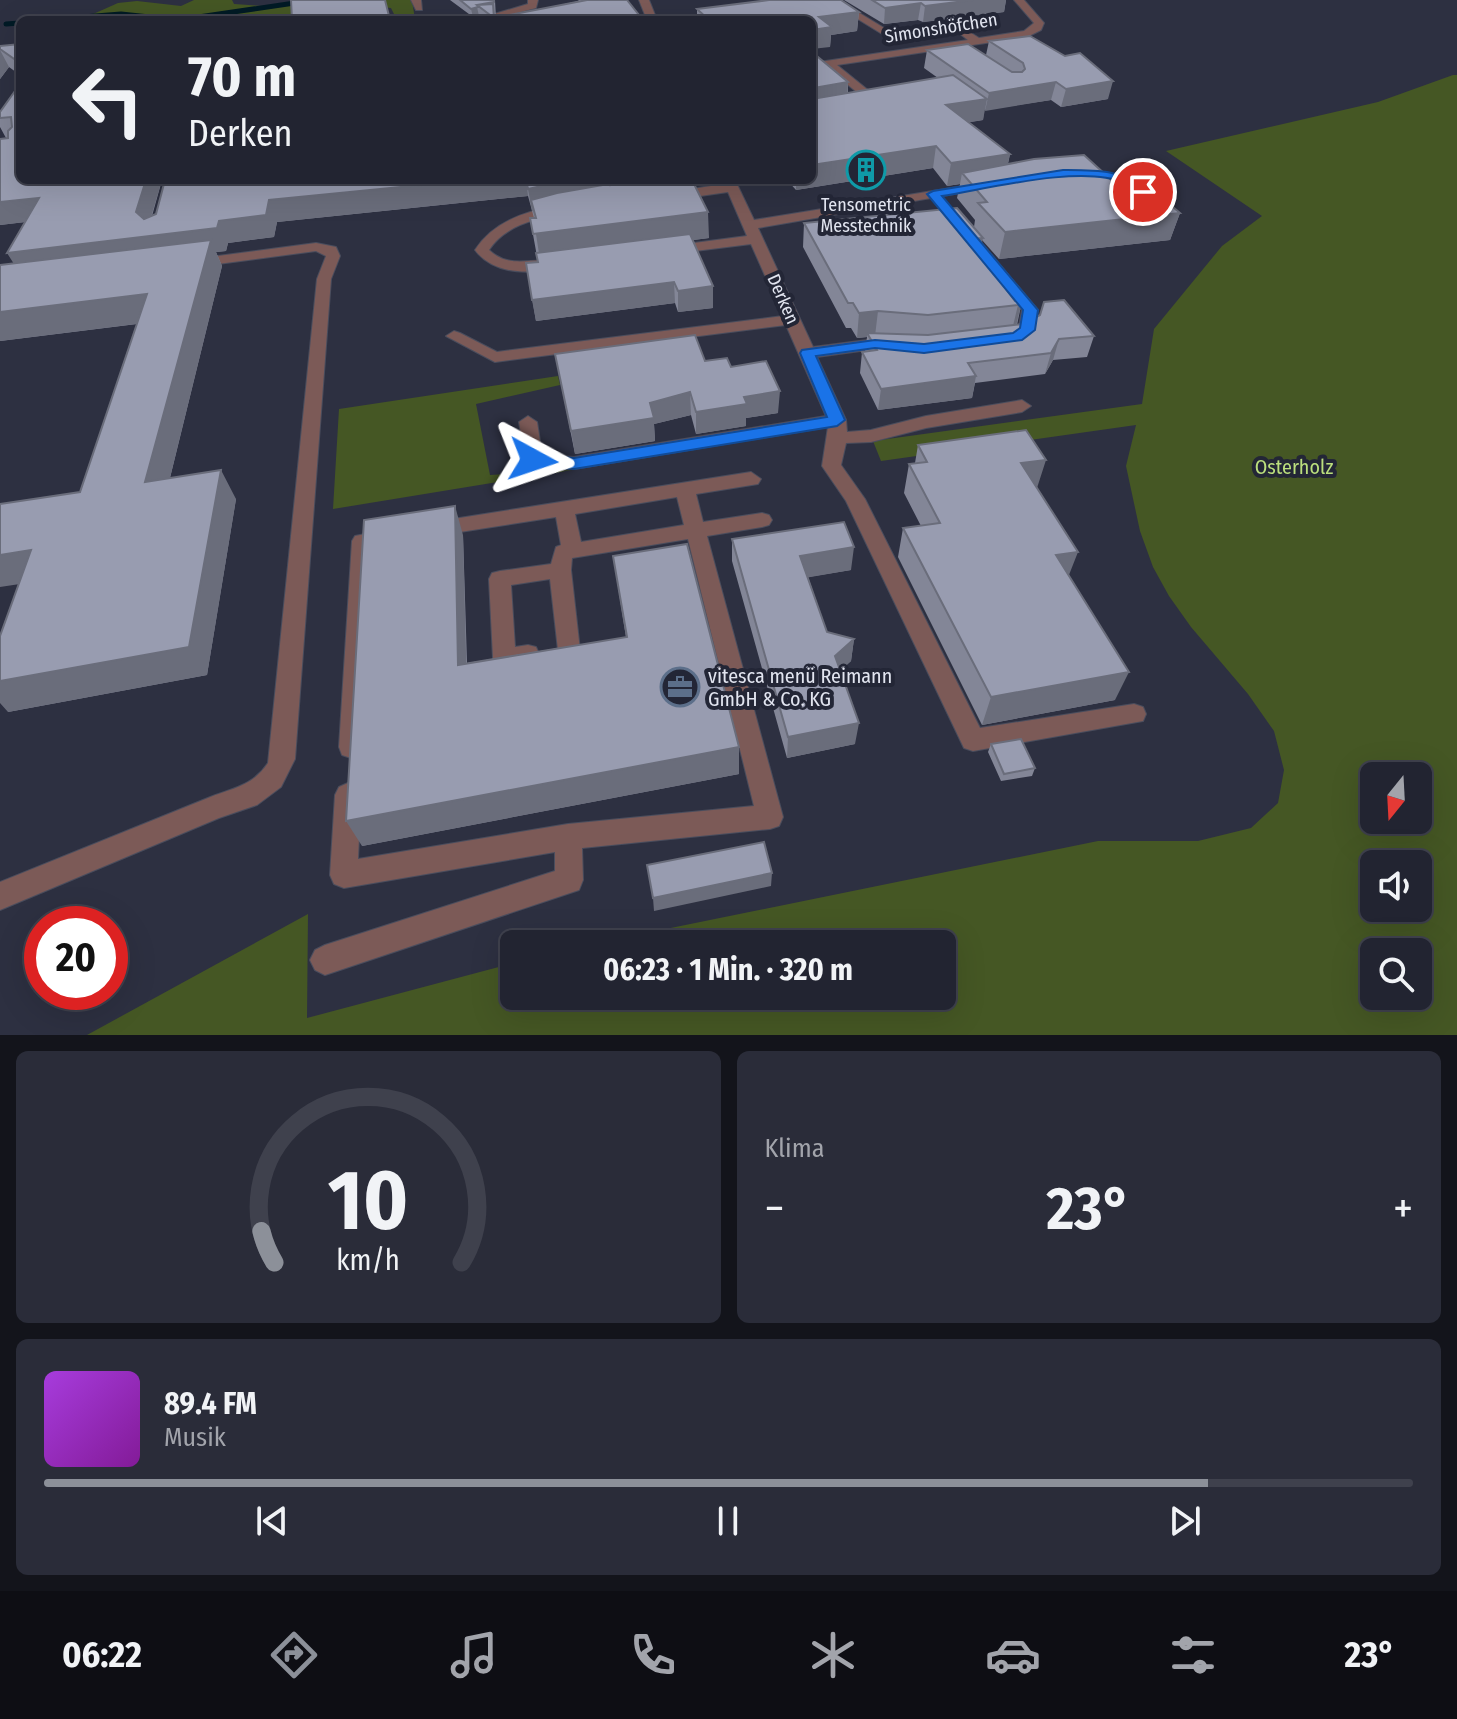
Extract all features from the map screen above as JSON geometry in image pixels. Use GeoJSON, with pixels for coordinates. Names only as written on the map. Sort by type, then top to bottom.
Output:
{"type":"FeatureCollection","features":[{"type":"Feature","properties":{"kind":"street"},"geometry":{"type":"LineString","coordinates":[[494,16],[533,6],[533,0]]}},
{"type":"Feature","properties":{"kind":"street"},"geometry":{"type":"LineString","coordinates":[[832,0],[887,34],[957,27],[976,41]]}},
{"type":"Feature","properties":{"kind":"street","name":"Simonshöfchen"},"geometry":{"type":"LineString","coordinates":[[816,65],[1027,34],[1038,28],[1039,23],[1019,0]]}},
{"type":"Feature","properties":{"kind":"street"},"geometry":{"type":"LineString","coordinates":[[952,45],[964,53]]}},
{"type":"Feature","properties":{"kind":"street"},"geometry":{"type":"LineString","coordinates":[[827,63],[875,101],[872,106],[857,108]]}},
{"type":"Feature","properties":{"kind":"street"},"geometry":{"type":"LineString","coordinates":[[1063,174],[1097,173],[1128,181],[1157,204]]}},
{"type":"Feature","properties":{"kind":"street"},"geometry":{"type":"LineString","coordinates":[[653,199],[730,184]]}},
{"type":"Feature","properties":{"kind":"street","name":"Derken"},"geometry":{"type":"LineString","coordinates":[[730,184],[807,353],[837,429]]}},
{"type":"Feature","properties":{"kind":"street"},"geometry":{"type":"LineString","coordinates":[[649,253],[754,232],[943,205],[992,184]]}},
{"type":"Feature","properties":{"kind":"street"},"geometry":{"type":"LineString","coordinates":[[943,205],[1030,310],[1027,330],[1017,337],[1001,339]]}},
{"type":"Feature","properties":{"kind":"street"},"geometry":{"type":"LineString","coordinates":[[571,263],[514,267],[488,258],[482,250],[486,240],[495,233],[550,211],[579,207]]}},
{"type":"Feature","properties":{"kind":"street"},"geometry":{"type":"LineString","coordinates":[[0,896],[217,806],[250,798],[277,774],[282,759],[324,279],[333,256],[331,250],[316,247],[171,266]]}},
{"type":"Feature","properties":{"kind":"street"},"geometry":{"type":"LineString","coordinates":[[454,336],[495,357],[792,320]]}},
{"type":"Feature","properties":{"kind":"street"},"geometry":{"type":"LineString","coordinates":[[807,353],[875,344],[912,347]]}},
{"type":"Feature","properties":{"kind":"street"},"geometry":{"type":"LineString","coordinates":[[528,422],[533,460],[574,463],[837,429],[871,436],[926,422],[1022,406]]}},
{"type":"Feature","properties":{"kind":"street"},"geometry":{"type":"LineString","coordinates":[[837,429],[831,466],[855,499],[973,740],[1134,714]]}},
{"type":"Feature","properties":{"kind":"street"},"geometry":{"type":"LineString","coordinates":[[685,490],[770,817],[568,837],[344,875],[362,541],[751,479]]}},
{"type":"Feature","properties":{"kind":"street"},"geometry":{"type":"LineString","coordinates":[[564,509],[573,551]]}},
{"type":"Feature","properties":{"kind":"street"},"geometry":{"type":"LineString","coordinates":[[560,570],[500,579],[504,658],[569,654],[560,570],[563,552],[762,520]]}},
{"type":"Feature","properties":{"kind":"street"},"geometry":{"type":"LineString","coordinates":[[325,960],[569,880],[568,837]]}},
{"type":"Feature","properties":{"kind":"green space"},"geometry":{"type":"Polygon","coordinates":[[[194,0],[232,0],[234,4],[262,6],[300,0],[412,0],[414,16],[395,16],[391,8],[379,7],[306,16],[81,16],[118,3],[137,1],[181,6],[194,0]]]}},
{"type":"Feature","properties":{"kind":"green space","name":"Osterholz"},"geometry":{"type":"Polygon","coordinates":[[[1457,75],[1457,1035],[87,1035],[308,914],[307,1018],[500,967],[500,1010],[956,1010],[956,930],[661,930],[1098,841],[1198,841],[1251,828],[1278,803],[1284,770],[1274,731],[1248,694],[1191,627],[1153,567],[1140,531],[1126,466],[1136,425],[881,461],[873,441],[1142,404],[1154,329],[1222,246],[1262,216],[1166,151],[1378,102],[1457,75]]]}},
{"type":"Feature","properties":{"kind":"green space"},"geometry":{"type":"Polygon","coordinates":[[[558,376],[560,385],[476,404],[490,475],[572,470],[333,509],[339,409],[558,376]]]}},
{"type":"Feature","properties":{"kind":"building"},"geometry":{"type":"Polygon","coordinates":[[[291,0],[385,0],[389,16],[292,16],[291,0]]]}},
{"type":"Feature","properties":{"kind":"building"},"geometry":{"type":"Polygon","coordinates":[[[460,0],[494,0],[494,2],[471,9],[460,0]]]}},
{"type":"Feature","properties":{"kind":"building"},"geometry":{"type":"Polygon","coordinates":[[[587,0],[627,0],[640,16],[506,16],[587,0]]]}},
{"type":"Feature","properties":{"kind":"building"},"geometry":{"type":"Polygon","coordinates":[[[769,0],[841,0],[859,12],[819,17],[832,27],[816,29],[816,16],[705,16],[697,9],[769,0]]]}},
{"type":"Feature","properties":{"kind":"building"},"geometry":{"type":"Polygon","coordinates":[[[872,0],[973,0],[885,8],[872,0]]]}},
{"type":"Feature","properties":{"kind":"building"},"geometry":{"type":"Polygon","coordinates":[[[493,4],[494,16],[477,5],[493,4]]]}},
{"type":"Feature","properties":{"kind":"building"},"geometry":{"type":"Polygon","coordinates":[[[1030,36],[1065,56],[1080,53],[1113,81],[1066,89],[1056,82],[989,93],[927,50],[968,44],[1012,72],[1022,72],[1025,69],[1023,63],[989,41],[1030,36]]]}},
{"type":"Feature","properties":{"kind":"building"},"geometry":{"type":"Polygon","coordinates":[[[16,44],[16,60],[0,49],[0,46],[16,44]]]}},
{"type":"Feature","properties":{"kind":"building"},"geometry":{"type":"Polygon","coordinates":[[[816,55],[848,82],[816,87],[816,55]]]}},
{"type":"Feature","properties":{"kind":"building"},"geometry":{"type":"Polygon","coordinates":[[[953,75],[987,99],[946,105],[1010,154],[951,163],[936,146],[816,164],[816,98],[953,75]]]}},
{"type":"Feature","properties":{"kind":"building"},"geometry":{"type":"Polygon","coordinates":[[[16,90],[16,184],[145,184],[136,212],[144,219],[156,214],[164,184],[431,184],[269,200],[266,215],[219,221],[217,228],[7,253],[39,198],[0,202],[0,139],[8,138],[12,127],[11,117],[0,118],[0,112],[16,90]]]}},
{"type":"Feature","properties":{"kind":"building"},"geometry":{"type":"Polygon","coordinates":[[[1084,155],[1118,186],[1145,183],[1180,213],[1005,232],[978,203],[987,202],[962,173],[1034,159],[1084,155]]]}},
{"type":"Feature","properties":{"kind":"building"},"geometry":{"type":"Polygon","coordinates":[[[527,184],[551,184],[528,189],[527,184]]]}},
{"type":"Feature","properties":{"kind":"building"},"geometry":{"type":"Polygon","coordinates":[[[694,184],[708,212],[533,234],[530,218],[536,218],[531,200],[612,185],[694,184]]]}},
{"type":"Feature","properties":{"kind":"building"},"geometry":{"type":"Polygon","coordinates":[[[957,208],[983,238],[968,239],[1015,301],[1022,301],[1018,305],[928,315],[878,311],[859,313],[853,303],[848,303],[804,223],[957,208]]]}},
{"type":"Feature","properties":{"kind":"building"},"geometry":{"type":"Polygon","coordinates":[[[690,234],[713,286],[678,291],[674,282],[532,300],[526,263],[538,262],[536,253],[690,234]]]}},
{"type":"Feature","properties":{"kind":"building"},"geometry":{"type":"Polygon","coordinates":[[[211,240],[145,482],[221,470],[189,647],[0,681],[0,636],[31,550],[0,555],[0,504],[80,492],[147,294],[0,312],[0,265],[211,240]]]}},
{"type":"Feature","properties":{"kind":"building"},"geometry":{"type":"Polygon","coordinates":[[[1064,300],[1094,336],[1059,339],[1051,353],[968,363],[976,376],[881,389],[862,352],[877,350],[867,333],[928,335],[1023,324],[1040,315],[1044,302],[1064,300]]]}},
{"type":"Feature","properties":{"kind":"building"},"geometry":{"type":"Polygon","coordinates":[[[695,335],[705,361],[727,358],[731,367],[766,361],[780,391],[744,397],[747,404],[696,412],[690,392],[650,403],[654,418],[571,431],[555,354],[695,335]]]}},
{"type":"Feature","properties":{"kind":"building"},"geometry":{"type":"Polygon","coordinates":[[[1026,430],[1046,460],[1021,463],[1078,552],[1056,555],[1129,672],[991,697],[903,528],[940,523],[909,464],[927,462],[918,445],[1026,430]]]}},
{"type":"Feature","properties":{"kind":"building"},"geometry":{"type":"Polygon","coordinates":[[[455,506],[458,665],[627,637],[613,556],[687,544],[739,747],[346,821],[364,520],[455,506]]]}},
{"type":"Feature","properties":{"kind":"building"},"geometry":{"type":"Polygon","coordinates":[[[844,522],[854,547],[800,556],[827,632],[854,639],[835,656],[859,723],[788,737],[732,539],[844,522]]]}},
{"type":"Feature","properties":{"kind":"building"},"geometry":{"type":"Polygon","coordinates":[[[1021,739],[1035,768],[1004,774],[991,744],[1021,739]]]}},
{"type":"Feature","properties":{"kind":"building"},"geometry":{"type":"Polygon","coordinates":[[[764,842],[772,873],[653,898],[647,865],[764,842]]]}},
{"type":"Feature","properties":{"kind":"waterway"},"geometry":{"type":"LineString","coordinates":[[205,16],[315,0]]}},
{"type":"Feature","properties":{"kind":"waterway"},"geometry":{"type":"LineString","coordinates":[[96,16],[140,16]]}},
{"type":"Feature","properties":{"kind":"waterway"},"geometry":{"type":"LineString","coordinates":[[6,24],[16,23]]}},
{"type":"Feature","properties":{"kind":"place","name":"Tensometric Messtechnik"},"geometry":{"type":"Point","coordinates":[866,170]}},
{"type":"Feature","properties":{"kind":"place","name":"vitesca menü Reimann GmbH & Co. KG"},"geometry":{"type":"Point","coordinates":[680,687]}},
{"type":"Feature","properties":{"kind":"route"},"geometry":{"type":"LineString","coordinates":[[533,460],[574,463],[837,420],[807,353],[875,344],[924,348],[1017,337],[1027,330],[1030,310],[933,194],[1063,174],[1097,173],[1128,181],[1143,192]]}}]}
